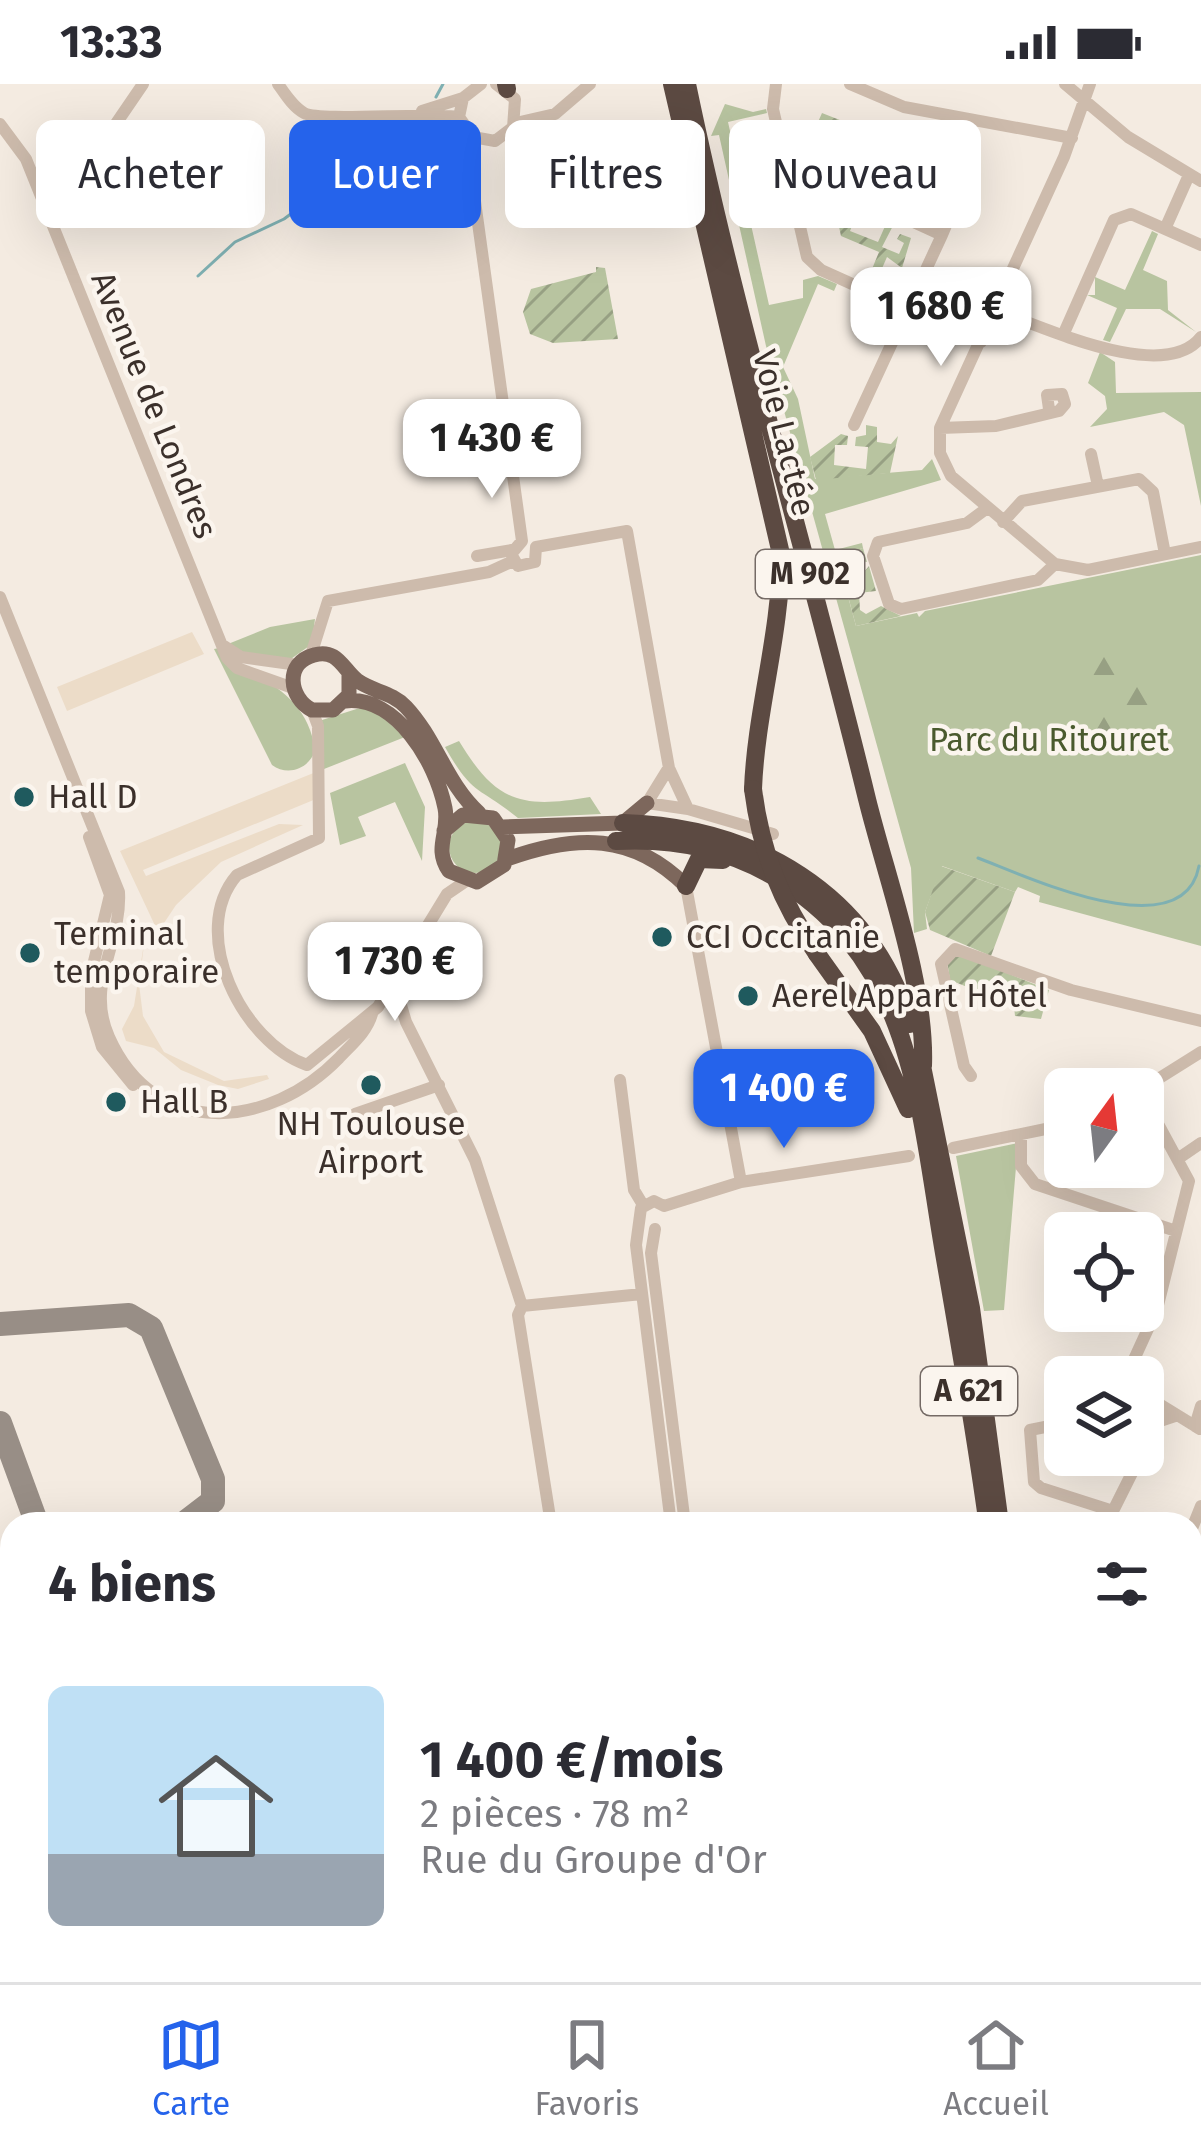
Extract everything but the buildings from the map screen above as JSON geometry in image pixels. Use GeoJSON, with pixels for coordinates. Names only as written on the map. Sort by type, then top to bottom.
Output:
{"type":"FeatureCollection","features":[{"type":"Feature","properties":{"kind":"highway","name":"Voie Lactée"},"geometry":{"type":"LineString","coordinates":[[672,84],[781,554],[779,616],[757,732],[753,789],[768,865],[792,918],[872,1031],[898,1084],[935,1244],[945,1259]]}},
{"type":"Feature","properties":{"kind":"highway","name":"Voie Lactée"},"geometry":{"type":"LineString","coordinates":[[687,84],[753,375],[827,634],[921,1023],[923,1066]]}},
{"type":"Feature","properties":{"kind":"highway"},"geometry":{"type":"LineString","coordinates":[[619,832],[674,826],[731,838],[817,885],[856,923],[884,961],[923,1066]]}},
{"type":"Feature","properties":{"kind":"highway"},"geometry":{"type":"LineString","coordinates":[[619,832],[695,845],[764,871],[824,912],[872,968],[897,1021],[945,1259]]}},
{"type":"Feature","properties":{"kind":"highway"},"geometry":{"type":"LineString","coordinates":[[686,886],[699,859],[764,871]]}},
{"type":"Feature","properties":{"kind":"highway","name":"A 621"},"geometry":{"type":"LineString","coordinates":[[923,1066],[1004,1512]]}},
{"type":"Feature","properties":{"kind":"highway","name":"A 621"},"geometry":{"type":"LineString","coordinates":[[945,1259],[986,1512]]}},
{"type":"Feature","properties":{"kind":"main road"},"geometry":{"type":"LineString","coordinates":[[647,803],[619,832],[507,859],[490,878],[466,881],[444,864],[440,848],[444,802],[403,724],[374,701],[345,701],[333,710],[312,710],[293,688],[304,660],[335,657],[350,674],[407,708],[450,781],[479,813],[503,827],[619,832],[686,886]]}},
{"type":"Feature","properties":{"kind":"main road"},"geometry":{"type":"LineString","coordinates":[[345,701],[350,674]]}},
{"type":"Feature","properties":{"kind":"main road"},"geometry":{"type":"LineString","coordinates":[[444,831],[463,815],[479,813]]}},
{"type":"Feature","properties":{"kind":"main road"},"geometry":{"type":"LineString","coordinates":[[503,827],[507,859]]}},
{"type":"Feature","properties":{"kind":"street"},"geometry":{"type":"LineString","coordinates":[[118,120],[143,84]]}},
{"type":"Feature","properties":{"kind":"street"},"geometry":{"type":"LineString","coordinates":[[278,84],[298,111],[315,118],[421,112],[463,98],[476,85]]}},
{"type":"Feature","properties":{"kind":"street"},"geometry":{"type":"LineString","coordinates":[[532,120],[563,106],[590,84]]}},
{"type":"Feature","properties":{"kind":"street"},"geometry":{"type":"LineString","coordinates":[[775,120],[771,101],[776,84]]}},
{"type":"Feature","properties":{"kind":"street"},"geometry":{"type":"LineString","coordinates":[[850,84],[904,107],[1072,138]]}},
{"type":"Feature","properties":{"kind":"street"},"geometry":{"type":"LineString","coordinates":[[1065,84],[1084,104],[1195,178],[1165,230]]}},
{"type":"Feature","properties":{"kind":"street"},"geometry":{"type":"LineString","coordinates":[[1090,84],[1072,138],[940,428],[944,466],[986,509],[1055,564],[1088,570],[1201,547]]}},
{"type":"Feature","properties":{"kind":"street"},"geometry":{"type":"LineString","coordinates":[[506,90],[536,112],[563,106]]}},
{"type":"Feature","properties":{"kind":"street"},"geometry":{"type":"LineString","coordinates":[[506,90],[511,120]]}},
{"type":"Feature","properties":{"kind":"street"},"geometry":{"type":"LineString","coordinates":[[462,120],[463,98]]}},
{"type":"Feature","properties":{"kind":"street"},"geometry":{"type":"LineString","coordinates":[[421,112],[451,120]]}},
{"type":"Feature","properties":{"kind":"street","name":"Avenue de Londres"},"geometry":{"type":"LineString","coordinates":[[0,124],[20,148],[36,187]]}},
{"type":"Feature","properties":{"kind":"street"},"geometry":{"type":"LineString","coordinates":[[481,147],[505,135]]}},
{"type":"Feature","properties":{"kind":"street"},"geometry":{"type":"LineString","coordinates":[[481,137],[486,141]]}},
{"type":"Feature","properties":{"kind":"street"},"geometry":{"type":"LineString","coordinates":[[1064,334],[1114,220],[1131,214],[1201,245]]}},
{"type":"Feature","properties":{"kind":"street","name":"Avenue de Londres"},"geometry":{"type":"LineString","coordinates":[[53,228],[223,645]]}},
{"type":"Feature","properties":{"kind":"street"},"geometry":{"type":"LineString","coordinates":[[476,228],[520,550]]}},
{"type":"Feature","properties":{"kind":"street"},"geometry":{"type":"LineString","coordinates":[[799,228],[803,249],[813,265],[980,342]]}},
{"type":"Feature","properties":{"kind":"street"},"geometry":{"type":"LineString","coordinates":[[927,228],[942,235]]}},
{"type":"Feature","properties":{"kind":"street"},"geometry":{"type":"LineString","coordinates":[[854,425],[945,228]]}},
{"type":"Feature","properties":{"kind":"street"},"geometry":{"type":"LineString","coordinates":[[995,310],[1133,355],[1183,353],[1201,337]]}},
{"type":"Feature","properties":{"kind":"street"},"geometry":{"type":"LineString","coordinates":[[940,428],[996,426],[1048,410]]}},
{"type":"Feature","properties":{"kind":"street"},"geometry":{"type":"LineString","coordinates":[[1091,454],[1098,486]]}},
{"type":"Feature","properties":{"kind":"street"},"geometry":{"type":"LineString","coordinates":[[1003,522],[1022,501],[1145,482],[1153,492],[1165,554]]}},
{"type":"Feature","properties":{"kind":"street"},"geometry":{"type":"LineString","coordinates":[[986,509],[967,523],[878,542],[873,556],[889,604],[901,609],[1038,580],[1055,564]]}},
{"type":"Feature","properties":{"kind":"street"},"geometry":{"type":"LineString","coordinates":[[477,556],[627,531],[669,768],[688,809]]}},
{"type":"Feature","properties":{"kind":"street"},"geometry":{"type":"LineString","coordinates":[[223,645],[241,658],[304,660],[321,634],[322,608],[335,598],[488,572],[520,550]]}},
{"type":"Feature","properties":{"kind":"street"},"geometry":{"type":"LineString","coordinates":[[0,597],[119,892],[118,916],[100,976],[108,1034],[143,1087],[199,1112]]}},
{"type":"Feature","properties":{"kind":"street"},"geometry":{"type":"LineString","coordinates":[[0,613],[110,895],[91,974],[91,1012],[102,1047],[139,1091],[169,1108],[199,1112],[236,1114],[286,1100],[319,1078],[368,1028],[372,1014]]}},
{"type":"Feature","properties":{"kind":"street"},"geometry":{"type":"LineString","coordinates":[[321,634],[335,657]]}},
{"type":"Feature","properties":{"kind":"street"},"geometry":{"type":"LineString","coordinates":[[223,645],[237,668],[293,688]]}},
{"type":"Feature","properties":{"kind":"street"},"geometry":{"type":"LineString","coordinates":[[312,710],[318,726],[322,833],[307,848],[230,882],[217,952],[257,1028],[307,1065],[372,1014],[395,984],[447,894],[466,881]]}},
{"type":"Feature","properties":{"kind":"street"},"geometry":{"type":"LineString","coordinates":[[669,768],[647,803],[688,809],[773,834]]}},
{"type":"Feature","properties":{"kind":"street"},"geometry":{"type":"LineString","coordinates":[[686,886],[742,1182]]}},
{"type":"Feature","properties":{"kind":"street"},"geometry":{"type":"LineString","coordinates":[[971,1076],[964,1066],[941,964],[955,949],[1071,990],[1201,1021]]}},
{"type":"Feature","properties":{"kind":"street"},"geometry":{"type":"LineString","coordinates":[[395,984],[406,1022],[475,1160],[522,1306],[519,1322],[549,1512]]}},
{"type":"Feature","properties":{"kind":"street"},"geometry":{"type":"LineString","coordinates":[[1164,1077],[1201,1052]]}},
{"type":"Feature","properties":{"kind":"street"},"geometry":{"type":"LineString","coordinates":[[620,1080],[634,1190],[648,1226],[683,1512]]}},
{"type":"Feature","properties":{"kind":"street"},"geometry":{"type":"LineString","coordinates":[[355,1114],[439,1085]]}},
{"type":"Feature","properties":{"kind":"street"},"geometry":{"type":"LineString","coordinates":[[953,1148],[1044,1129]]}},
{"type":"Feature","properties":{"kind":"street"},"geometry":{"type":"LineString","coordinates":[[1135,1356],[1156,1309],[1189,1181],[1164,1131]]}},
{"type":"Feature","properties":{"kind":"street"},"geometry":{"type":"LineString","coordinates":[[1021,1135],[1021,1166],[1036,1184],[1176,1231]]}},
{"type":"Feature","properties":{"kind":"street"},"geometry":{"type":"LineString","coordinates":[[1179,1158],[1201,1143]]}},
{"type":"Feature","properties":{"kind":"street"},"geometry":{"type":"LineString","coordinates":[[643,1205],[654,1201],[664,1206],[742,1182],[909,1156]]}},
{"type":"Feature","properties":{"kind":"street"},"geometry":{"type":"LineString","coordinates":[[664,1206],[665,1222],[648,1226],[636,1245],[669,1512]]}},
{"type":"Feature","properties":{"kind":"street"},"geometry":{"type":"LineString","coordinates":[[522,1306],[642,1294]]}},
{"type":"Feature","properties":{"kind":"street"},"geometry":{"type":"LineString","coordinates":[[1164,1408],[1198,1428],[1201,1406]]}},
{"type":"Feature","properties":{"kind":"street"},"geometry":{"type":"LineString","coordinates":[[1164,1420],[1175,1416]]}},
{"type":"Feature","properties":{"kind":"street"},"geometry":{"type":"LineString","coordinates":[[1044,1426],[1037,1426],[1028,1437],[1034,1481],[1041,1488],[1113,1510],[1130,1476]]}},
{"type":"Feature","properties":{"kind":"green space","name":"Parc du Ritouret"},"geometry":{"type":"Polygon","coordinates":[[[725,104],[753,112],[766,109],[767,113],[729,120],[729,180],[719,135],[711,136],[725,104]]]}},
{"type":"Feature","properties":{"kind":"green space","name":"Parc du Ritouret"},"geometry":{"type":"Polygon","coordinates":[[[740,228],[752,228],[769,305],[803,298],[803,280],[818,276],[837,284],[834,291],[818,284],[783,367],[798,399],[815,479],[922,470],[932,459],[941,480],[825,514],[835,550],[862,543],[863,548],[837,556],[856,626],[917,613],[919,617],[925,611],[1201,555],[1201,946],[1039,902],[1040,896],[1018,887],[1015,892],[942,866],[925,912],[927,929],[914,933],[911,868],[766,346],[740,228]]]}},
{"type":"Feature","properties":{"kind":"green space"},"geometry":{"type":"Polygon","coordinates":[[[839,228],[851,228],[878,242],[884,228],[892,228],[882,247],[899,254],[904,243],[897,239],[900,234],[911,238],[902,268],[887,257],[880,273],[872,269],[879,252],[841,236],[839,228]]]}},
{"type":"Feature","properties":{"kind":"green space"},"geometry":{"type":"Polygon","coordinates":[[[1152,231],[1158,234],[1143,270],[1167,281],[1168,310],[1196,332],[1160,309],[1126,309],[1110,342],[1103,340],[1117,308],[1087,295],[1095,295],[1095,277],[1125,290],[1152,231]]]}},
{"type":"Feature","properties":{"kind":"green space"},"geometry":{"type":"Polygon","coordinates":[[[596,267],[605,268],[618,339],[553,343],[530,334],[523,312],[531,289],[596,272],[596,267]]]}},
{"type":"Feature","properties":{"kind":"green space"},"geometry":{"type":"Polygon","coordinates":[[[1100,352],[1115,362],[1116,393],[1201,392],[1201,506],[1184,425],[1164,412],[1090,427],[1107,409],[1105,396],[1088,383],[1100,352]]]}},
{"type":"Feature","properties":{"kind":"green space"},"geometry":{"type":"Polygon","coordinates":[[[866,425],[877,427],[877,442],[891,444],[898,436],[890,473],[816,480],[810,457],[841,434],[848,436],[847,445],[835,445],[834,465],[866,469],[868,447],[855,446],[856,437],[866,435],[866,425]]]}},
{"type":"Feature","properties":{"kind":"green space"},"geometry":{"type":"Polygon","coordinates":[[[863,548],[867,562],[850,559],[846,566],[858,579],[869,566],[876,591],[859,593],[860,610],[866,614],[881,606],[901,616],[856,626],[837,555],[863,548]]]}},
{"type":"Feature","properties":{"kind":"green space"},"geometry":{"type":"Polygon","coordinates":[[[315,619],[312,644],[288,661],[241,654],[228,644],[270,627],[315,619]]]}},
{"type":"Feature","properties":{"kind":"green space"},"geometry":{"type":"Polygon","coordinates":[[[1116,635],[1158,701],[1150,745],[1112,755],[1080,736],[1097,707],[1080,685],[1095,656],[1116,635]]]}},
{"type":"Feature","properties":{"kind":"green space"},"geometry":{"type":"Polygon","coordinates":[[[219,648],[223,657],[295,704],[315,751],[302,767],[284,770],[272,765],[214,649],[219,648]]]}},
{"type":"Feature","properties":{"kind":"green space"},"geometry":{"type":"Polygon","coordinates":[[[369,705],[405,737],[324,769],[322,720],[369,705]]]}},
{"type":"Feature","properties":{"kind":"green space"},"geometry":{"type":"Polygon","coordinates":[[[459,741],[498,789],[528,801],[590,797],[601,814],[518,818],[463,775],[445,747],[459,741]]]}},
{"type":"Feature","properties":{"kind":"green space"},"geometry":{"type":"Polygon","coordinates":[[[405,763],[425,807],[422,861],[395,802],[358,817],[366,836],[340,845],[330,793],[405,763]]]}},
{"type":"Feature","properties":{"kind":"green space"},"geometry":{"type":"Polygon","coordinates":[[[475,821],[494,828],[501,847],[494,866],[475,873],[456,866],[449,847],[456,828],[475,821]]]}},
{"type":"Feature","properties":{"kind":"green space"},"geometry":{"type":"Polygon","coordinates":[[[941,866],[1015,892],[991,956],[930,930],[925,912],[941,866]]]}},
{"type":"Feature","properties":{"kind":"green space"},"geometry":{"type":"Polygon","coordinates":[[[960,954],[1049,990],[1041,1019],[1015,1016],[1014,1006],[950,980],[947,962],[960,954]]]}},
{"type":"Feature","properties":{"kind":"green space"},"geometry":{"type":"Polygon","coordinates":[[[1018,1143],[1004,1310],[984,1311],[956,1156],[1018,1143]]]}},
{"type":"Feature","properties":{"kind":"shaded area"},"geometry":{"type":"Polygon","coordinates":[[[192,632],[204,654],[67,711],[57,687],[192,632]]]}},
{"type":"Feature","properties":{"kind":"shaded area"},"geometry":{"type":"Polygon","coordinates":[[[316,772],[316,799],[143,870],[146,876],[279,824],[303,825],[221,862],[176,905],[158,932],[120,851],[316,772]]]}},
{"type":"Feature","properties":{"kind":"shaded area"},"geometry":{"type":"Polygon","coordinates":[[[145,937],[139,984],[143,1016],[164,1052],[224,1081],[267,1075],[269,1079],[238,1089],[218,1085],[181,1070],[154,1048],[126,1041],[122,1029],[134,1006],[145,937]]]}},
{"type":"Feature","properties":{"kind":"waterway"},"geometry":{"type":"LineString","coordinates":[[436,97],[443,84]]}},
{"type":"Feature","properties":{"kind":"waterway"},"geometry":{"type":"LineString","coordinates":[[198,276],[235,242],[289,215]]}},
{"type":"Feature","properties":{"kind":"waterway"},"geometry":{"type":"LineString","coordinates":[[978,858],[1064,890],[1134,905],[1164,903],[1187,891],[1199,866]]}},
{"type":"Feature","properties":{"kind":"taxiway"},"geometry":{"type":"LineString","coordinates":[[0,1324],[129,1315],[151,1328],[213,1479],[213,1501],[199,1512]]}},
{"type":"Feature","properties":{"kind":"taxiway"},"geometry":{"type":"LineString","coordinates":[[0,1423],[33,1512]]}},
{"type":"Feature","properties":{"kind":"place","name":"Hall D"},"geometry":{"type":"Point","coordinates":[24,797]}},
{"type":"Feature","properties":{"kind":"place","name":"CCI Occitanie"},"geometry":{"type":"Point","coordinates":[662,937]}},
{"type":"Feature","properties":{"kind":"place","name":"Terminal temporaire"},"geometry":{"type":"Point","coordinates":[30,953]}},
{"type":"Feature","properties":{"kind":"place","name":"Aerel Appart Hôtel"},"geometry":{"type":"Point","coordinates":[748,996]}},
{"type":"Feature","properties":{"kind":"place","name":"NH Toulouse Airport"},"geometry":{"type":"Point","coordinates":[371,1085]}},
{"type":"Feature","properties":{"kind":"place","name":"Hall B"},"geometry":{"type":"Point","coordinates":[116,1102]}}]}
